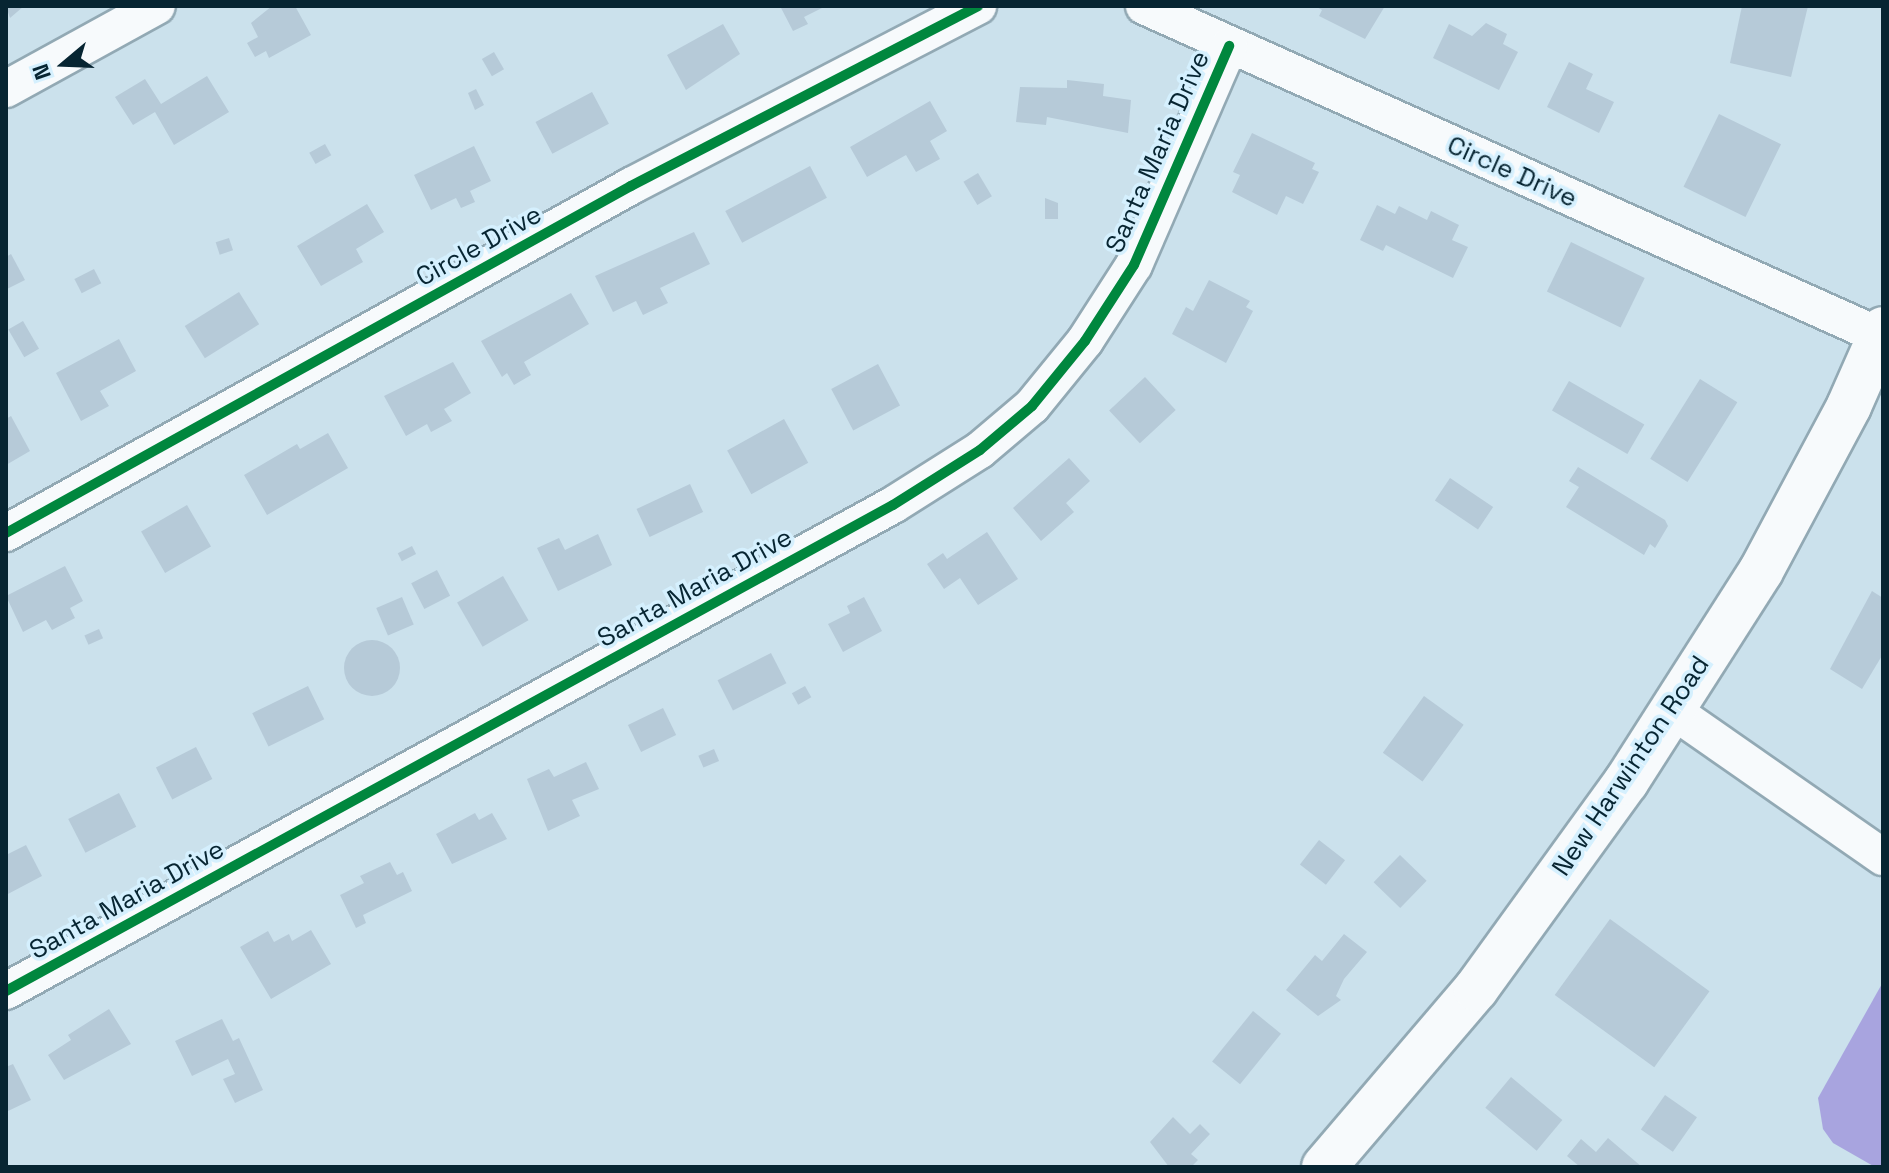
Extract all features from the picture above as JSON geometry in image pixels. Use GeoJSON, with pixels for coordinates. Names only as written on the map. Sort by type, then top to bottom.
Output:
{"type":"FeatureCollection","features":[{"type":"Feature","properties":{"kind":"main road","name":"New Harwinton Road"},"geometry":{"type":"LineString","coordinates":[[1324,1167],[1476,989],[1626,782],[1761,571],[1882,333]]}},
{"type":"Feature","properties":{"kind":"street"},"geometry":{"type":"LineString","coordinates":[[6,89],[157,6]]}},
{"type":"Feature","properties":{"kind":"street","name":"Circle Drive"},"geometry":{"type":"LineString","coordinates":[[6,533],[631,186],[978,6]]}},
{"type":"Feature","properties":{"kind":"street","name":"Circle Drive"},"geometry":{"type":"LineString","coordinates":[[1144,6],[1882,333]]}},
{"type":"Feature","properties":{"kind":"street","name":"Santa Maria Drive"},"geometry":{"type":"LineString","coordinates":[[6,991],[893,505],[980,450],[1032,406],[1085,341],[1134,265],[1229,46]]}},
{"type":"Feature","properties":{"kind":"street"},"geometry":{"type":"LineString","coordinates":[[1672,710],[1883,857]]}},
{"type":"Feature","properties":{"kind":"shaded area"},"geometry":{"type":"Polygon","coordinates":[[[1883,982],[1883,1167],[1875,1167],[1833,1143],[1823,1129],[1818,1098],[1883,982]]]}},
{"type":"Feature","properties":{"kind":"building"},"geometry":{"type":"Polygon","coordinates":[[[6,6],[24,6],[10,18],[6,6]]]}},
{"type":"Feature","properties":{"kind":"building"},"geometry":{"type":"Polygon","coordinates":[[[272,6],[295,6],[311,35],[269,58],[266,51],[255,57],[247,43],[258,37],[251,23],[272,6]]]}},
{"type":"Feature","properties":{"kind":"building"},"geometry":{"type":"Polygon","coordinates":[[[780,6],[826,6],[804,17],[808,24],[793,31],[780,6]]]}},
{"type":"Feature","properties":{"kind":"building"},"geometry":{"type":"Polygon","coordinates":[[[1315,6],[1385,6],[1365,39],[1319,16],[1322,10],[1315,6]]]}},
{"type":"Feature","properties":{"kind":"building"},"geometry":{"type":"Polygon","coordinates":[[[1742,6],[1808,6],[1791,77],[1730,63],[1742,6]]]}},
{"type":"Feature","properties":{"kind":"building"},"geometry":{"type":"Polygon","coordinates":[[[1486,23],[1507,34],[1503,44],[1518,52],[1499,90],[1433,58],[1449,24],[1472,36],[1486,23]]]}},
{"type":"Feature","properties":{"kind":"building"},"geometry":{"type":"Polygon","coordinates":[[[723,24],[740,54],[686,90],[667,55],[723,24]]]}},
{"type":"Feature","properties":{"kind":"building"},"geometry":{"type":"Polygon","coordinates":[[[494,52],[504,69],[492,76],[482,59],[494,52]]]}},
{"type":"Feature","properties":{"kind":"building"},"geometry":{"type":"Polygon","coordinates":[[[1569,62],[1593,74],[1586,89],[1614,102],[1599,133],[1547,107],[1569,62]]]}},
{"type":"Feature","properties":{"kind":"building"},"geometry":{"type":"Polygon","coordinates":[[[207,76],[229,112],[174,145],[155,112],[133,125],[115,97],[145,79],[161,104],[207,76]]]}},
{"type":"Feature","properties":{"kind":"building"},"geometry":{"type":"Polygon","coordinates":[[[1067,80],[1104,84],[1103,96],[1131,100],[1128,133],[1047,117],[1046,125],[1016,122],[1020,87],[1067,88],[1067,80]]]}},
{"type":"Feature","properties":{"kind":"building"},"geometry":{"type":"Polygon","coordinates":[[[476,89],[484,105],[475,110],[468,93],[476,89]]]}},
{"type":"Feature","properties":{"kind":"building"},"geometry":{"type":"Polygon","coordinates":[[[592,92],[609,124],[552,154],[535,122],[592,92]]]}},
{"type":"Feature","properties":{"kind":"building"},"geometry":{"type":"Polygon","coordinates":[[[930,101],[947,131],[930,141],[940,159],[916,172],[906,155],[867,177],[850,147],[930,101]]]}},
{"type":"Feature","properties":{"kind":"building"},"geometry":{"type":"Polygon","coordinates":[[[1719,114],[1781,144],[1746,217],[1683,187],[1719,114]]]}},
{"type":"Feature","properties":{"kind":"building"},"geometry":{"type":"Polygon","coordinates":[[[1252,133],[1315,163],[1312,169],[1319,172],[1303,204],[1286,196],[1277,215],[1232,192],[1240,175],[1233,172],[1252,133]]]}},
{"type":"Feature","properties":{"kind":"building"},"geometry":{"type":"Polygon","coordinates":[[[325,144],[331,155],[316,164],[309,153],[325,144]]]}},
{"type":"Feature","properties":{"kind":"building"},"geometry":{"type":"Polygon","coordinates":[[[474,146],[491,181],[470,191],[475,202],[461,208],[456,198],[431,210],[414,175],[474,146]]]}},
{"type":"Feature","properties":{"kind":"building"},"geometry":{"type":"Polygon","coordinates":[[[810,166],[827,198],[742,243],[725,211],[810,166]]]}},
{"type":"Feature","properties":{"kind":"building"},"geometry":{"type":"Polygon","coordinates":[[[978,173],[992,196],[977,205],[963,182],[978,173]]]}},
{"type":"Feature","properties":{"kind":"building"},"geometry":{"type":"Polygon","coordinates":[[[1045,198],[1058,203],[1058,219],[1045,219],[1045,198]]]}},
{"type":"Feature","properties":{"kind":"building"},"geometry":{"type":"Polygon","coordinates":[[[367,204],[384,232],[356,249],[363,262],[321,286],[297,246],[367,204]]]}},
{"type":"Feature","properties":{"kind":"building"},"geometry":{"type":"Polygon","coordinates":[[[1377,205],[1395,214],[1399,206],[1427,220],[1431,211],[1459,225],[1452,240],[1468,247],[1453,278],[1386,245],[1383,251],[1360,240],[1377,205]]]}},
{"type":"Feature","properties":{"kind":"building"},"geometry":{"type":"Polygon","coordinates":[[[694,232],[710,264],[660,288],[668,303],[643,315],[636,301],[613,312],[595,276],[694,232]]]}},
{"type":"Feature","properties":{"kind":"building"},"geometry":{"type":"Polygon","coordinates":[[[229,238],[233,250],[220,255],[216,242],[229,238]]]}},
{"type":"Feature","properties":{"kind":"building"},"geometry":{"type":"Polygon","coordinates":[[[1571,242],[1645,278],[1621,327],[1547,291],[1571,242]]]}},
{"type":"Feature","properties":{"kind":"building"},"geometry":{"type":"Polygon","coordinates":[[[11,254],[25,280],[7,289],[6,257],[11,254]]]}},
{"type":"Feature","properties":{"kind":"building"},"geometry":{"type":"Polygon","coordinates":[[[94,269],[101,283],[82,293],[74,279],[94,269]]]}},
{"type":"Feature","properties":{"kind":"building"},"geometry":{"type":"Polygon","coordinates":[[[1209,280],[1250,301],[1246,307],[1253,311],[1226,363],[1172,334],[1186,307],[1193,311],[1209,280]]]}},
{"type":"Feature","properties":{"kind":"building"},"geometry":{"type":"Polygon","coordinates":[[[239,292],[259,324],[205,358],[185,326],[239,292]]]}},
{"type":"Feature","properties":{"kind":"building"},"geometry":{"type":"Polygon","coordinates":[[[571,293],[589,324],[524,362],[531,375],[514,385],[507,373],[502,377],[481,341],[571,293]]]}},
{"type":"Feature","properties":{"kind":"building"},"geometry":{"type":"Polygon","coordinates":[[[23,321],[39,349],[24,357],[8,330],[23,321]]]}},
{"type":"Feature","properties":{"kind":"building"},"geometry":{"type":"Polygon","coordinates":[[[119,339],[136,371],[100,391],[109,406],[81,421],[56,373],[119,339]]]}},
{"type":"Feature","properties":{"kind":"building"},"geometry":{"type":"Polygon","coordinates":[[[453,362],[471,393],[444,409],[452,421],[431,432],[427,424],[406,436],[384,396],[453,362]]]}},
{"type":"Feature","properties":{"kind":"building"},"geometry":{"type":"Polygon","coordinates":[[[878,364],[900,405],[853,430],[831,389],[878,364]]]}},
{"type":"Feature","properties":{"kind":"building"},"geometry":{"type":"Polygon","coordinates":[[[1145,377],[1176,410],[1140,443],[1109,410],[1145,377]]]}},
{"type":"Feature","properties":{"kind":"building"},"geometry":{"type":"Polygon","coordinates":[[[1700,379],[1737,402],[1688,482],[1650,459],[1700,379]]]}},
{"type":"Feature","properties":{"kind":"building"},"geometry":{"type":"Polygon","coordinates":[[[1569,381],[1644,424],[1627,454],[1552,410],[1569,381]]]}},
{"type":"Feature","properties":{"kind":"building"},"geometry":{"type":"Polygon","coordinates":[[[11,416],[30,451],[6,465],[6,419],[11,416]]]}},
{"type":"Feature","properties":{"kind":"building"},"geometry":{"type":"Polygon","coordinates":[[[784,419],[808,463],[751,494],[727,451],[784,419]]]}},
{"type":"Feature","properties":{"kind":"building"},"geometry":{"type":"Polygon","coordinates":[[[328,433],[348,468],[267,515],[244,475],[297,444],[300,449],[328,433]]]}},
{"type":"Feature","properties":{"kind":"building"},"geometry":{"type":"Polygon","coordinates":[[[1069,458],[1090,481],[1066,503],[1074,512],[1041,541],[1013,508],[1069,458]]]}},
{"type":"Feature","properties":{"kind":"building"},"geometry":{"type":"Polygon","coordinates":[[[1578,467],[1665,520],[1668,526],[1655,548],[1650,544],[1644,555],[1566,507],[1579,487],[1569,481],[1578,467]]]}},
{"type":"Feature","properties":{"kind":"building"},"geometry":{"type":"Polygon","coordinates":[[[1450,478],[1493,507],[1478,529],[1435,500],[1450,478]]]}},
{"type":"Feature","properties":{"kind":"building"},"geometry":{"type":"Polygon","coordinates":[[[690,484],[703,512],[650,537],[637,509],[690,484]]]}},
{"type":"Feature","properties":{"kind":"building"},"geometry":{"type":"Polygon","coordinates":[[[187,505],[211,547],[165,573],[141,532],[187,505]]]}},
{"type":"Feature","properties":{"kind":"building"},"geometry":{"type":"Polygon","coordinates":[[[987,532],[1018,579],[978,605],[960,578],[944,589],[927,564],[943,553],[947,559],[987,532]]]}},
{"type":"Feature","properties":{"kind":"building"},"geometry":{"type":"Polygon","coordinates":[[[598,534],[612,565],[558,591],[537,548],[559,538],[565,550],[598,534]]]}},
{"type":"Feature","properties":{"kind":"building"},"geometry":{"type":"Polygon","coordinates":[[[412,546],[416,554],[402,561],[398,553],[412,546]]]}},
{"type":"Feature","properties":{"kind":"building"},"geometry":{"type":"Polygon","coordinates":[[[65,566],[83,601],[70,608],[75,618],[52,630],[46,620],[23,632],[6,596],[65,566]]]}},
{"type":"Feature","properties":{"kind":"building"},"geometry":{"type":"Polygon","coordinates":[[[437,570],[450,596],[424,609],[411,583],[437,570]]]}},
{"type":"Feature","properties":{"kind":"building"},"geometry":{"type":"Polygon","coordinates":[[[503,576],[528,620],[483,647],[457,602],[503,576]]]}},
{"type":"Feature","properties":{"kind":"building"},"geometry":{"type":"Polygon","coordinates":[[[1872,591],[1883,598],[1883,654],[1862,689],[1830,669],[1872,591]]]}},
{"type":"Feature","properties":{"kind":"building"},"geometry":{"type":"Polygon","coordinates":[[[402,597],[414,625],[388,636],[376,608],[402,597]]]}},
{"type":"Feature","properties":{"kind":"building"},"geometry":{"type":"Polygon","coordinates":[[[864,597],[882,631],[843,652],[828,624],[850,613],[847,606],[864,597]]]}},
{"type":"Feature","properties":{"kind":"building"},"geometry":{"type":"Polygon","coordinates":[[[99,629],[103,638],[88,645],[84,636],[99,629]]]}},
{"type":"Feature","properties":{"kind":"building"},"geometry":{"type":"Polygon","coordinates":[[[372,640],[392,648],[400,668],[392,688],[372,696],[352,688],[344,668],[352,648],[372,640]]]}},
{"type":"Feature","properties":{"kind":"building"},"geometry":{"type":"Polygon","coordinates":[[[771,653],[786,683],[733,711],[718,680],[771,653]]]}},
{"type":"Feature","properties":{"kind":"building"},"geometry":{"type":"Polygon","coordinates":[[[308,686],[324,719],[268,746],[252,713],[308,686]]]}},
{"type":"Feature","properties":{"kind":"building"},"geometry":{"type":"Polygon","coordinates":[[[805,686],[811,697],[798,705],[792,693],[805,686]]]}},
{"type":"Feature","properties":{"kind":"building"},"geometry":{"type":"Polygon","coordinates":[[[1424,696],[1464,725],[1422,781],[1383,753],[1424,696]]]}},
{"type":"Feature","properties":{"kind":"building"},"geometry":{"type":"Polygon","coordinates":[[[663,708],[676,735],[641,752],[628,725],[663,708]]]}},
{"type":"Feature","properties":{"kind":"building"},"geometry":{"type":"Polygon","coordinates":[[[196,747],[212,779],[172,800],[156,767],[196,747]]]}},
{"type":"Feature","properties":{"kind":"building"},"geometry":{"type":"Polygon","coordinates":[[[714,749],[719,761],[703,768],[698,756],[714,749]]]}},
{"type":"Feature","properties":{"kind":"building"},"geometry":{"type":"Polygon","coordinates":[[[586,762],[599,789],[572,800],[580,816],[548,831],[527,779],[549,769],[554,777],[586,762]]]}},
{"type":"Feature","properties":{"kind":"building"},"geometry":{"type":"Polygon","coordinates":[[[119,793],[136,827],[85,853],[68,819],[119,793]]]}},
{"type":"Feature","properties":{"kind":"building"},"geometry":{"type":"Polygon","coordinates":[[[475,813],[479,820],[492,813],[507,839],[452,864],[436,834],[475,813]]]}},
{"type":"Feature","properties":{"kind":"building"},"geometry":{"type":"Polygon","coordinates":[[[1319,840],[1345,860],[1326,885],[1300,864],[1319,840]]]}},
{"type":"Feature","properties":{"kind":"building"},"geometry":{"type":"Polygon","coordinates":[[[26,845],[42,876],[6,895],[6,855],[26,845]]]}},
{"type":"Feature","properties":{"kind":"building"},"geometry":{"type":"Polygon","coordinates":[[[1400,855],[1427,881],[1400,908],[1374,882],[1400,855]]]}},
{"type":"Feature","properties":{"kind":"building"},"geometry":{"type":"Polygon","coordinates":[[[390,862],[397,875],[403,872],[412,891],[363,915],[366,923],[356,928],[340,895],[364,883],[360,876],[390,862]]]}},
{"type":"Feature","properties":{"kind":"building"},"geometry":{"type":"Polygon","coordinates":[[[1610,919],[1710,991],[1654,1067],[1555,995],[1610,919]]]}},
{"type":"Feature","properties":{"kind":"building"},"geometry":{"type":"Polygon","coordinates":[[[311,930],[331,964],[271,999],[240,947],[268,931],[274,942],[289,934],[292,941],[311,930]]]}},
{"type":"Feature","properties":{"kind":"building"},"geometry":{"type":"Polygon","coordinates":[[[1344,934],[1367,952],[1344,979],[1336,996],[1341,1000],[1318,1016],[1286,990],[1315,955],[1322,961],[1344,934]]]}},
{"type":"Feature","properties":{"kind":"building"},"geometry":{"type":"Polygon","coordinates":[[[109,1009],[131,1044],[64,1080],[48,1055],[71,1040],[68,1035],[109,1009]]]}},
{"type":"Feature","properties":{"kind":"building"},"geometry":{"type":"Polygon","coordinates":[[[1253,1011],[1281,1034],[1240,1084],[1212,1062],[1253,1011]]]}},
{"type":"Feature","properties":{"kind":"building"},"geometry":{"type":"Polygon","coordinates":[[[222,1019],[233,1041],[239,1038],[263,1090],[235,1103],[223,1079],[235,1074],[228,1059],[192,1076],[175,1041],[222,1019]]]}},
{"type":"Feature","properties":{"kind":"building"},"geometry":{"type":"Polygon","coordinates":[[[13,1064],[31,1100],[6,1112],[6,1067],[13,1064]]]}},
{"type":"Feature","properties":{"kind":"building"},"geometry":{"type":"Polygon","coordinates":[[[1511,1077],[1562,1120],[1537,1151],[1485,1108],[1511,1077]]]}},
{"type":"Feature","properties":{"kind":"building"},"geometry":{"type":"Polygon","coordinates":[[[1665,1095],[1697,1117],[1673,1152],[1641,1129],[1665,1095]]]}},
{"type":"Feature","properties":{"kind":"building"},"geometry":{"type":"Polygon","coordinates":[[[1173,1117],[1190,1134],[1200,1124],[1210,1134],[1191,1154],[1198,1160],[1191,1167],[1169,1167],[1150,1142],[1173,1117]]]}},
{"type":"Feature","properties":{"kind":"building"},"geometry":{"type":"Polygon","coordinates":[[[1608,1138],[1642,1167],[1580,1167],[1567,1156],[1581,1139],[1596,1152],[1608,1138]]]}},
{"type":"Feature","properties":{"kind":"cycle path"},"geometry":{"type":"LineString","coordinates":[[6,533],[631,186],[978,6]]}},
{"type":"Feature","properties":{"kind":"cycle path"},"geometry":{"type":"LineString","coordinates":[[6,991],[893,505],[980,450],[1032,406],[1085,341],[1134,265],[1229,46]]}}]}
